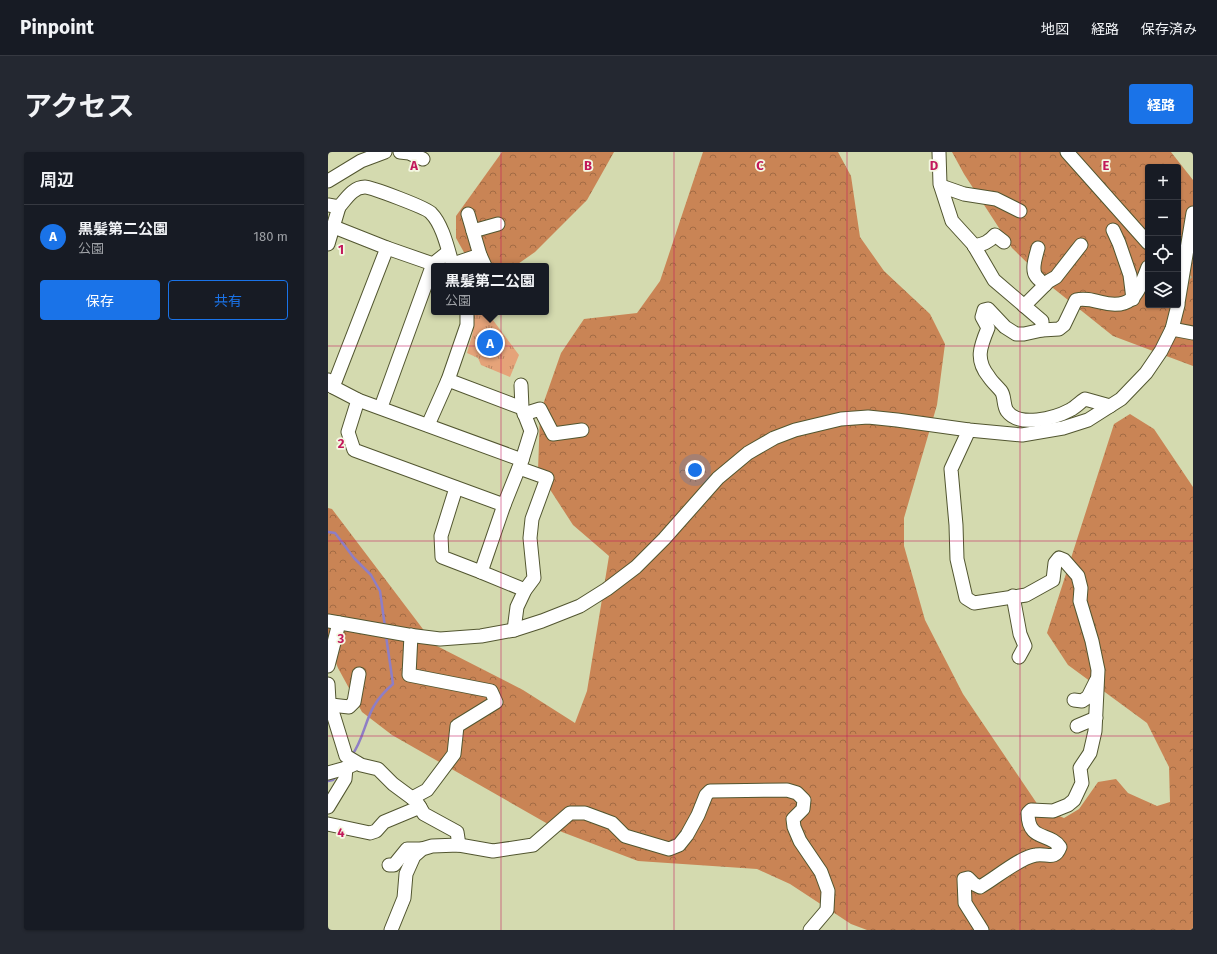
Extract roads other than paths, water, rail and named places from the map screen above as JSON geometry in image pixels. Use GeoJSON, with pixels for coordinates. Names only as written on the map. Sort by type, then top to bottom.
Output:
{"type":"FeatureCollection","features":[{"type":"Feature","properties":{"kind":"street"},"geometry":{"type":"LineString","coordinates":[[328,181],[361,161],[386,152]]}},
{"type":"Feature","properties":{"kind":"street"},"geometry":{"type":"LineString","coordinates":[[400,152],[409,153],[423,159]]}},
{"type":"Feature","properties":{"kind":"street"},"geometry":{"type":"LineString","coordinates":[[939,152],[941,186],[952,220],[974,246],[994,280],[1042,321],[1042,330]]}},
{"type":"Feature","properties":{"kind":"street"},"geometry":{"type":"LineString","coordinates":[[1068,153],[1145,240]]}},
{"type":"Feature","properties":{"kind":"street"},"geometry":{"type":"LineString","coordinates":[[941,186],[964,194],[996,199],[1020,211]]}},
{"type":"Feature","properties":{"kind":"street"},"geometry":{"type":"LineString","coordinates":[[328,244],[334,227],[333,206],[353,190],[365,187],[430,211],[439,223],[451,260]]}},
{"type":"Feature","properties":{"kind":"street"},"geometry":{"type":"LineString","coordinates":[[438,263],[451,260],[483,260],[468,214]]}},
{"type":"Feature","properties":{"kind":"street"},"geometry":{"type":"LineString","coordinates":[[1181,286],[1193,214]]}},
{"type":"Feature","properties":{"kind":"street"},"geometry":{"type":"LineString","coordinates":[[473,231],[498,224]]}},
{"type":"Feature","properties":{"kind":"street"},"geometry":{"type":"LineString","coordinates":[[334,227],[431,263]]}},
{"type":"Feature","properties":{"kind":"street"},"geometry":{"type":"LineString","coordinates":[[1113,230],[1130,275],[1133,299]]}},
{"type":"Feature","properties":{"kind":"street"},"geometry":{"type":"LineString","coordinates":[[974,246],[990,241],[995,235],[1004,242]]}},
{"type":"Feature","properties":{"kind":"street"},"geometry":{"type":"LineString","coordinates":[[1024,306],[1045,285],[1056,277],[1081,245]]}},
{"type":"Feature","properties":{"kind":"street"},"geometry":{"type":"LineString","coordinates":[[387,248],[330,384],[358,400],[428,424],[520,464],[547,478],[532,519],[530,538],[534,578],[525,590],[517,607],[514,630]]}},
{"type":"Feature","properties":{"kind":"street"},"geometry":{"type":"LineString","coordinates":[[1038,248],[1034,271],[1035,276],[1045,285]]}},
{"type":"Feature","properties":{"kind":"street"},"geometry":{"type":"LineString","coordinates":[[381,407],[431,270]]}},
{"type":"Feature","properties":{"kind":"street"},"geometry":{"type":"LineString","coordinates":[[1110,406],[1085,399],[1071,409],[1050,418],[1031,420],[1014,418],[1006,410],[1002,392],[988,376],[979,359],[981,344],[988,328],[982,317],[984,310],[988,309],[1005,327],[1016,334],[1060,329],[1064,325],[1076,300],[1082,298],[1109,305],[1123,304],[1133,299],[1138,292],[1146,272]]}},
{"type":"Feature","properties":{"kind":"street"},"geometry":{"type":"LineString","coordinates":[[328,666],[334,622],[409,635],[454,638],[481,636],[514,630],[580,606],[607,589],[636,567],[664,539],[718,478],[748,453],[774,438],[795,430],[841,419],[868,417],[1022,435],[1063,428],[1088,420],[1121,399],[1146,373],[1161,351],[1172,329],[1177,308]]}},
{"type":"Feature","properties":{"kind":"street"},"geometry":{"type":"LineString","coordinates":[[428,424],[448,380],[467,325],[467,315]]}},
{"type":"Feature","properties":{"kind":"street"},"geometry":{"type":"LineString","coordinates":[[1172,329],[1193,333]]}},
{"type":"Feature","properties":{"kind":"street"},"geometry":{"type":"LineString","coordinates":[[448,380],[523,411],[540,409],[553,434],[582,430]]}},
{"type":"Feature","properties":{"kind":"street"},"geometry":{"type":"LineString","coordinates":[[481,572],[520,464],[530,431],[523,411],[521,385]]}},
{"type":"Feature","properties":{"kind":"street"},"geometry":{"type":"LineString","coordinates":[[358,400],[348,432],[354,450],[504,505]]}},
{"type":"Feature","properties":{"kind":"street"},"geometry":{"type":"LineString","coordinates":[[969,430],[951,469],[956,524],[957,559],[966,598],[974,603],[1026,595],[1053,580],[1056,563],[1059,558],[1064,560],[1078,576],[1081,588],[1080,601],[1092,641],[1098,670],[1095,731],[1090,753],[1080,768],[1082,783],[1074,800],[1068,805],[1053,811],[1031,810],[1028,813],[1028,822],[1031,828],[1038,835],[1057,843],[1060,847],[1058,852],[1052,856],[1037,854],[1020,861],[980,887],[968,878],[964,879],[965,904],[982,930]]}},
{"type":"Feature","properties":{"kind":"street"},"geometry":{"type":"LineString","coordinates":[[456,488],[441,536],[442,557],[525,590]]}},
{"type":"Feature","properties":{"kind":"street"},"geometry":{"type":"LineString","coordinates":[[1013,596],[1020,634],[1025,646],[1019,657]]}},
{"type":"Feature","properties":{"kind":"street"},"geometry":{"type":"LineString","coordinates":[[328,824],[370,833],[376,831],[384,822],[416,802],[454,754],[457,726],[496,702],[491,691],[408,675],[409,635]]}},
{"type":"Feature","properties":{"kind":"street"},"geometry":{"type":"LineString","coordinates":[[331,705],[349,707],[354,702],[359,674]]}},
{"type":"Feature","properties":{"kind":"street"},"geometry":{"type":"LineString","coordinates":[[1074,700],[1082,701],[1088,696],[1098,678]]}},
{"type":"Feature","properties":{"kind":"street"},"geometry":{"type":"LineString","coordinates":[[328,684],[331,705],[350,763],[344,780],[328,807]]}},
{"type":"Feature","properties":{"kind":"street"},"geometry":{"type":"LineString","coordinates":[[1077,726],[1096,718]]}},
{"type":"Feature","properties":{"kind":"street"},"geometry":{"type":"LineString","coordinates":[[330,773],[350,763],[378,769],[393,784],[416,802],[424,814],[457,832],[459,845]]}},
{"type":"Feature","properties":{"kind":"street"},"geometry":{"type":"LineString","coordinates":[[391,930],[404,898],[406,874],[414,856],[422,850],[432,846],[459,845],[493,851],[533,845],[570,813],[585,813],[612,823],[625,836],[669,849],[679,845],[687,835],[698,815],[706,795],[710,791],[786,790],[797,793],[804,800],[803,809],[793,819],[794,827],[800,841],[821,872],[828,891],[827,910],[810,930]]}},
{"type":"Feature","properties":{"kind":"street"},"geometry":{"type":"LineString","coordinates":[[389,865],[394,865],[407,849],[422,850]]}},
{"type":"Feature","properties":{"kind":"waterway"},"geometry":{"type":"LineString","coordinates":[[328,532],[335,533],[354,558],[371,575],[380,591],[385,627]]}},
{"type":"Feature","properties":{"kind":"waterway"},"geometry":{"type":"LineString","coordinates":[[352,755],[359,743],[374,706],[382,694],[393,684],[386,636]]}},
{"type":"Feature","properties":{"kind":"waterway"},"geometry":{"type":"LineString","coordinates":[[328,781],[333,780],[336,776]]}},
{"type":"Feature","properties":{"kind":"tunnel"},"geometry":{"type":"LineString","coordinates":[[1181,276],[1190,284]]}},
{"type":"Feature","properties":{"kind":"place","name":"黒髪第二公園"},"geometry":{"type":"Point","coordinates":[490,343]}}]}
